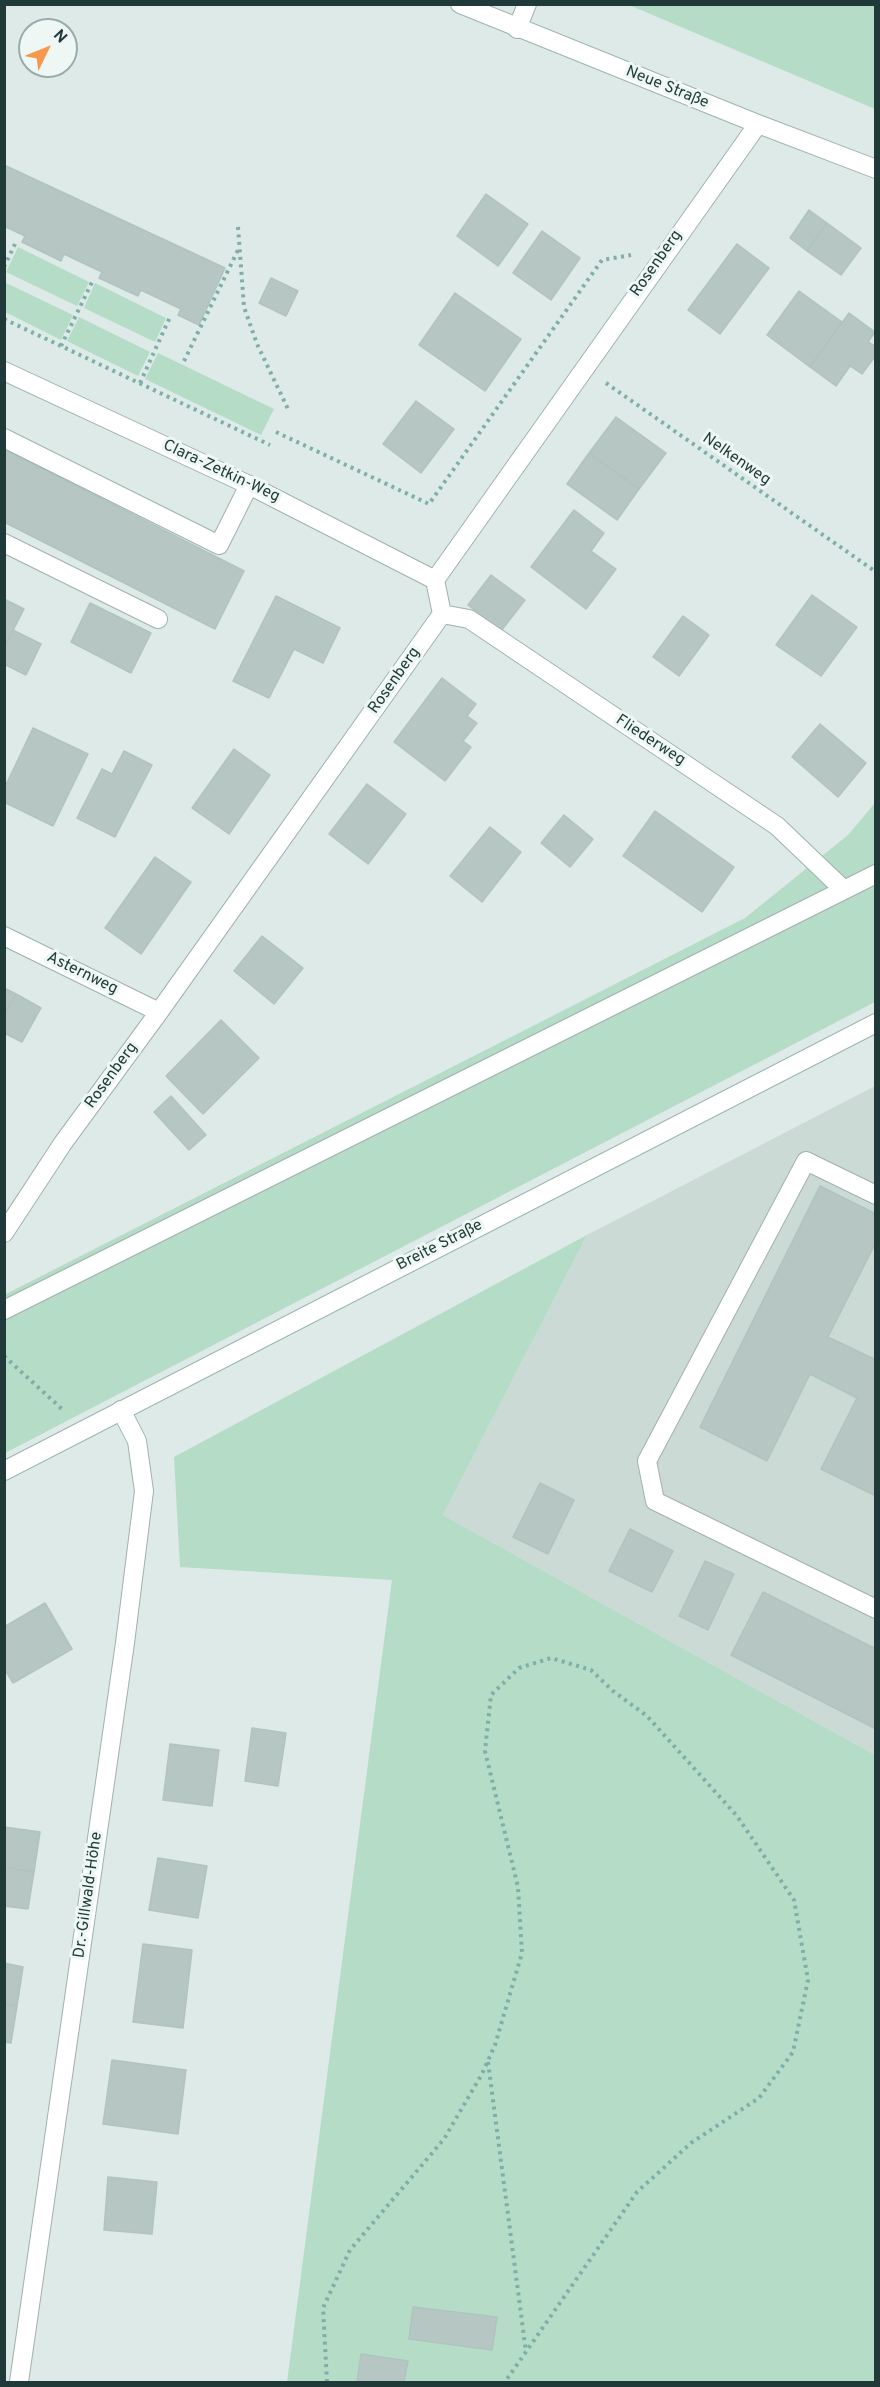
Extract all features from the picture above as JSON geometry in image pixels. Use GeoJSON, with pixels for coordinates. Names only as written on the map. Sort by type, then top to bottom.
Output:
{"type":"FeatureCollection","features":[{"type":"Feature","properties":{"kind":"street","name":"Neue Straße"},"geometry":{"type":"LineString","coordinates":[[460,4],[517,29],[876,169]]}},
{"type":"Feature","properties":{"kind":"street"},"geometry":{"type":"LineString","coordinates":[[517,29],[527,4]]}},
{"type":"Feature","properties":{"kind":"street","name":"Rosenberg"},"geometry":{"type":"LineString","coordinates":[[435,580],[667,249],[758,124]]}},
{"type":"Feature","properties":{"kind":"street","name":"Clara-Zetkin-Weg"},"geometry":{"type":"LineString","coordinates":[[4,371],[249,484],[435,580]]}},
{"type":"Feature","properties":{"kind":"street"},"geometry":{"type":"LineString","coordinates":[[4,438],[219,545],[249,484]]}},
{"type":"Feature","properties":{"kind":"street"},"geometry":{"type":"LineString","coordinates":[[4,543],[158,619]]}},
{"type":"Feature","properties":{"kind":"street"},"geometry":{"type":"LineString","coordinates":[[435,580],[442,614]]}},
{"type":"Feature","properties":{"kind":"street","name":"Rosenberg"},"geometry":{"type":"LineString","coordinates":[[4,1233],[63,1143],[442,614]]}},
{"type":"Feature","properties":{"kind":"street","name":"Fliederweg"},"geometry":{"type":"LineString","coordinates":[[442,614],[469,618],[626,726],[703,775],[777,826],[844,890]]}},
{"type":"Feature","properties":{"kind":"street"},"geometry":{"type":"LineString","coordinates":[[4,1310],[876,874]]}},
{"type":"Feature","properties":{"kind":"street","name":"Asternweg"},"geometry":{"type":"LineString","coordinates":[[4,936],[159,1012]]}},
{"type":"Feature","properties":{"kind":"street","name":"Breite Straße"},"geometry":{"type":"LineString","coordinates":[[4,1471],[876,1023]]}},
{"type":"Feature","properties":{"kind":"street"},"geometry":{"type":"LineString","coordinates":[[876,1195],[806,1161],[647,1461],[655,1501],[876,1609]]}},
{"type":"Feature","properties":{"kind":"street","name":"Dr.-Gillwald-Höhe"},"geometry":{"type":"LineString","coordinates":[[19,2382],[125,1643],[144,1491],[137,1441],[121,1410]]}},
{"type":"Feature","properties":{"kind":"path"},"geometry":{"type":"LineString","coordinates":[[238,227],[244,307],[257,344],[288,409]]}},
{"type":"Feature","properties":{"kind":"path"},"geometry":{"type":"LineString","coordinates":[[4,267],[15,244]]}},
{"type":"Feature","properties":{"kind":"path"},"geometry":{"type":"LineString","coordinates":[[184,360],[240,248]]}},
{"type":"Feature","properties":{"kind":"path"},"geometry":{"type":"LineString","coordinates":[[276,432],[429,504],[602,260],[667,249]]}},
{"type":"Feature","properties":{"kind":"path"},"geometry":{"type":"LineString","coordinates":[[61,346],[93,280]]}},
{"type":"Feature","properties":{"kind":"path"},"geometry":{"type":"LineString","coordinates":[[140,383],[170,317]]}},
{"type":"Feature","properties":{"kind":"path"},"geometry":{"type":"LineString","coordinates":[[4,319],[270,444]]}},
{"type":"Feature","properties":{"kind":"path","name":"Nelkenweg"},"geometry":{"type":"LineString","coordinates":[[584,368],[876,572]]}},
{"type":"Feature","properties":{"kind":"path"},"geometry":{"type":"LineString","coordinates":[[4,1356],[84,1429]]}},
{"type":"Feature","properties":{"kind":"path"},"geometry":{"type":"LineString","coordinates":[[327,2382],[323,2308],[350,2250],[444,2139],[495,2045],[522,1953],[518,1887],[485,1751],[491,1695],[519,1668],[551,1658],[591,1670],[613,1691],[646,1716],[737,1816],[794,1900],[808,1980],[793,2052],[759,2098],[691,2143],[637,2192],[506,2382]]}},
{"type":"Feature","properties":{"kind":"path"},"geometry":{"type":"LineString","coordinates":[[488,2061],[526,2352]]}},
{"type":"Feature","properties":{"kind":"shaded area"},"geometry":{"type":"Polygon","coordinates":[[[875,1086],[875,1755],[443,1515],[587,1235],[875,1086]]]}},
{"type":"Feature","properties":{"kind":"green space"},"geometry":{"type":"Polygon","coordinates":[[[629,5],[875,5],[875,109],[629,5]]]}},
{"type":"Feature","properties":{"kind":"green space"},"geometry":{"type":"Polygon","coordinates":[[[18,247],[89,282],[77,306],[6,272],[18,247]]]}},
{"type":"Feature","properties":{"kind":"green space"},"geometry":{"type":"Polygon","coordinates":[[[4,282],[73,315],[61,340],[5,312],[4,282]]]}},
{"type":"Feature","properties":{"kind":"green space"},"geometry":{"type":"Polygon","coordinates":[[[95,283],[166,318],[155,342],[84,308],[95,283]]]}},
{"type":"Feature","properties":{"kind":"green space"},"geometry":{"type":"Polygon","coordinates":[[[79,317],[150,352],[138,376],[67,341],[79,317]]]}},
{"type":"Feature","properties":{"kind":"green space"},"geometry":{"type":"Polygon","coordinates":[[[158,353],[274,409],[261,435],[145,379],[158,353]]]}},
{"type":"Feature","properties":{"kind":"green space"},"geometry":{"type":"Polygon","coordinates":[[[875,803],[875,1002],[5,1453],[4,1295],[745,918],[848,835],[875,803]]]}},
{"type":"Feature","properties":{"kind":"green space"},"geometry":{"type":"Polygon","coordinates":[[[587,1235],[443,1515],[875,1755],[875,2382],[287,2382],[392,1580],[180,1567],[174,1457],[587,1235]]]}},
{"type":"Feature","properties":{"kind":"building"},"geometry":{"type":"Polygon","coordinates":[[[4,165],[225,268],[199,325],[178,315],[181,309],[141,290],[138,296],[99,278],[102,272],[64,254],[61,261],[22,242],[25,236],[4,226],[4,165]]]}},
{"type":"Feature","properties":{"kind":"building"},"geometry":{"type":"Polygon","coordinates":[[[486,194],[528,224],[498,266],[457,236],[486,194]]]}},
{"type":"Feature","properties":{"kind":"building"},"geometry":{"type":"Polygon","coordinates":[[[809,210],[827,223],[807,251],[790,238],[809,210]]]}},
{"type":"Feature","properties":{"kind":"building"},"geometry":{"type":"Polygon","coordinates":[[[827,223],[861,248],[841,275],[807,251],[827,223]]]}},
{"type":"Feature","properties":{"kind":"building"},"geometry":{"type":"Polygon","coordinates":[[[542,231],[580,258],[551,300],[513,273],[542,231]]]}},
{"type":"Feature","properties":{"kind":"building"},"geometry":{"type":"Polygon","coordinates":[[[737,244],[769,268],[720,334],[688,310],[737,244]]]}},
{"type":"Feature","properties":{"kind":"building"},"geometry":{"type":"Polygon","coordinates":[[[271,278],[298,291],[286,316],[259,303],[271,278]]]}},
{"type":"Feature","properties":{"kind":"building"},"geometry":{"type":"Polygon","coordinates":[[[799,291],[842,322],[810,367],[767,335],[799,291]]]}},
{"type":"Feature","properties":{"kind":"building"},"geometry":{"type":"Polygon","coordinates":[[[455,293],[521,339],[485,391],[419,345],[455,293]]]}},
{"type":"Feature","properties":{"kind":"building"},"geometry":{"type":"Polygon","coordinates":[[[849,313],[875,332],[868,342],[876,347],[876,355],[862,374],[850,366],[836,386],[810,367],[849,313]]]}},
{"type":"Feature","properties":{"kind":"building"},"geometry":{"type":"Polygon","coordinates":[[[416,401],[454,429],[421,473],[383,444],[416,401]]]}},
{"type":"Feature","properties":{"kind":"building"},"geometry":{"type":"Polygon","coordinates":[[[616,417],[666,453],[639,489],[589,453],[616,417]]]}},
{"type":"Feature","properties":{"kind":"building"},"geometry":{"type":"Polygon","coordinates":[[[4,449],[244,571],[215,629],[4,522],[4,449]]]}},
{"type":"Feature","properties":{"kind":"building"},"geometry":{"type":"Polygon","coordinates":[[[589,453],[639,489],[617,520],[567,484],[589,453]]]}},
{"type":"Feature","properties":{"kind":"building"},"geometry":{"type":"Polygon","coordinates":[[[574,510],[604,533],[591,551],[616,569],[586,609],[531,567],[574,510]]]}},
{"type":"Feature","properties":{"kind":"building"},"geometry":{"type":"Polygon","coordinates":[[[491,575],[525,600],[501,631],[468,605],[491,575]]]}},
{"type":"Feature","properties":{"kind":"building"},"geometry":{"type":"Polygon","coordinates":[[[812,595],[857,627],[821,676],[776,645],[812,595]]]}},
{"type":"Feature","properties":{"kind":"building"},"geometry":{"type":"Polygon","coordinates":[[[276,596],[340,628],[323,663],[294,649],[269,698],[233,681],[276,596]]]}},
{"type":"Feature","properties":{"kind":"building"},"geometry":{"type":"Polygon","coordinates":[[[4,599],[24,609],[4,648],[4,599]]]}},
{"type":"Feature","properties":{"kind":"building"},"geometry":{"type":"Polygon","coordinates":[[[90,603],[151,633],[131,673],[71,642],[90,603]]]}},
{"type":"Feature","properties":{"kind":"building"},"geometry":{"type":"Polygon","coordinates":[[[683,616],[709,635],[679,676],[653,657],[683,616]]]}},
{"type":"Feature","properties":{"kind":"building"},"geometry":{"type":"Polygon","coordinates":[[[13,630],[41,644],[26,675],[4,664],[4,648],[13,630]]]}},
{"type":"Feature","properties":{"kind":"building"},"geometry":{"type":"Polygon","coordinates":[[[442,678],[476,704],[467,716],[477,723],[463,741],[471,747],[445,781],[394,742],[442,678]]]}},
{"type":"Feature","properties":{"kind":"building"},"geometry":{"type":"Polygon","coordinates":[[[820,724],[866,763],[838,797],[792,757],[820,724]]]}},
{"type":"Feature","properties":{"kind":"building"},"geometry":{"type":"Polygon","coordinates":[[[33,728],[88,754],[53,826],[4,802],[4,789],[33,728]]]}},
{"type":"Feature","properties":{"kind":"building"},"geometry":{"type":"Polygon","coordinates":[[[234,749],[270,775],[229,834],[192,808],[234,749]]]}},
{"type":"Feature","properties":{"kind":"building"},"geometry":{"type":"Polygon","coordinates":[[[124,751],[152,765],[115,837],[77,818],[102,769],[112,774],[124,751]]]}},
{"type":"Feature","properties":{"kind":"building"},"geometry":{"type":"Polygon","coordinates":[[[367,784],[406,814],[368,864],[329,834],[367,784]]]}},
{"type":"Feature","properties":{"kind":"building"},"geometry":{"type":"Polygon","coordinates":[[[655,811],[734,867],[702,912],[623,856],[655,811]]]}},
{"type":"Feature","properties":{"kind":"building"},"geometry":{"type":"Polygon","coordinates":[[[564,815],[593,839],[570,867],[541,843],[564,815]]]}},
{"type":"Feature","properties":{"kind":"building"},"geometry":{"type":"Polygon","coordinates":[[[490,827],[521,852],[482,902],[450,876],[490,827]]]}},
{"type":"Feature","properties":{"kind":"building"},"geometry":{"type":"Polygon","coordinates":[[[155,857],[191,882],[141,954],[105,928],[155,857]]]}},
{"type":"Feature","properties":{"kind":"building"},"geometry":{"type":"Polygon","coordinates":[[[262,936],[303,968],[274,1004],[234,971],[262,936]]]}},
{"type":"Feature","properties":{"kind":"building"},"geometry":{"type":"Polygon","coordinates":[[[4,988],[16,994],[4,1015],[4,988]]]}},
{"type":"Feature","properties":{"kind":"building"},"geometry":{"type":"Polygon","coordinates":[[[16,994],[41,1008],[22,1042],[4,1033],[4,1015],[16,994]]]}},
{"type":"Feature","properties":{"kind":"building"},"geometry":{"type":"Polygon","coordinates":[[[221,1020],[259,1058],[203,1114],[166,1076],[221,1020]]]}},
{"type":"Feature","properties":{"kind":"building"},"geometry":{"type":"Polygon","coordinates":[[[171,1096],[206,1135],[189,1150],[154,1112],[171,1096]]]}},
{"type":"Feature","properties":{"kind":"building"},"geometry":{"type":"Polygon","coordinates":[[[820,1186],[876,1214],[876,1242],[828,1337],[876,1360],[876,1496],[821,1469],[857,1398],[810,1374],[767,1461],[700,1427],[820,1186]]]}},
{"type":"Feature","properties":{"kind":"building"},"geometry":{"type":"Polygon","coordinates":[[[540,1483],[574,1500],[548,1554],[513,1537],[540,1483]]]}},
{"type":"Feature","properties":{"kind":"building"},"geometry":{"type":"Polygon","coordinates":[[[630,1529],[673,1551],[652,1592],[609,1571],[630,1529]]]}},
{"type":"Feature","properties":{"kind":"building"},"geometry":{"type":"Polygon","coordinates":[[[705,1561],[734,1574],[708,1630],[679,1616],[705,1561]]]}},
{"type":"Feature","properties":{"kind":"building"},"geometry":{"type":"Polygon","coordinates":[[[763,1592],[876,1649],[876,1729],[731,1655],[763,1592]]]}},
{"type":"Feature","properties":{"kind":"building"},"geometry":{"type":"Polygon","coordinates":[[[45,1603],[72,1649],[13,1683],[4,1668],[4,1627],[45,1603]]]}},
{"type":"Feature","properties":{"kind":"building"},"geometry":{"type":"Polygon","coordinates":[[[252,1728],[286,1733],[278,1786],[245,1781],[252,1728]]]}},
{"type":"Feature","properties":{"kind":"building"},"geometry":{"type":"Polygon","coordinates":[[[170,1744],[219,1750],[212,1806],[163,1800],[170,1744]]]}},
{"type":"Feature","properties":{"kind":"building"},"geometry":{"type":"Polygon","coordinates":[[[4,1827],[40,1832],[34,1872],[4,1867],[4,1827]]]}},
{"type":"Feature","properties":{"kind":"building"},"geometry":{"type":"Polygon","coordinates":[[[158,1858],[207,1866],[198,1918],[149,1910],[158,1858]]]}},
{"type":"Feature","properties":{"kind":"building"},"geometry":{"type":"Polygon","coordinates":[[[4,1867],[34,1872],[28,1909],[4,1906],[4,1867]]]}},
{"type":"Feature","properties":{"kind":"building"},"geometry":{"type":"Polygon","coordinates":[[[143,1944],[192,1950],[183,2028],[133,2022],[143,1944]]]}},
{"type":"Feature","properties":{"kind":"building"},"geometry":{"type":"Polygon","coordinates":[[[4,1963],[23,1967],[17,2006],[4,2003],[4,1963]]]}},
{"type":"Feature","properties":{"kind":"building"},"geometry":{"type":"Polygon","coordinates":[[[4,2003],[17,2006],[11,2043],[4,2042],[4,2003]]]}},
{"type":"Feature","properties":{"kind":"building"},"geometry":{"type":"Polygon","coordinates":[[[112,2060],[186,2070],[178,2134],[103,2124],[112,2060]]]}},
{"type":"Feature","properties":{"kind":"building"},"geometry":{"type":"Polygon","coordinates":[[[108,2177],[157,2182],[152,2234],[104,2230],[108,2177]]]}},
{"type":"Feature","properties":{"kind":"building"},"geometry":{"type":"Polygon","coordinates":[[[413,2307],[497,2317],[492,2350],[409,2339],[413,2307]]]}},
{"type":"Feature","properties":{"kind":"building"},"geometry":{"type":"Polygon","coordinates":[[[361,2354],[408,2361],[404,2382],[357,2382],[361,2354]]]}}]}
